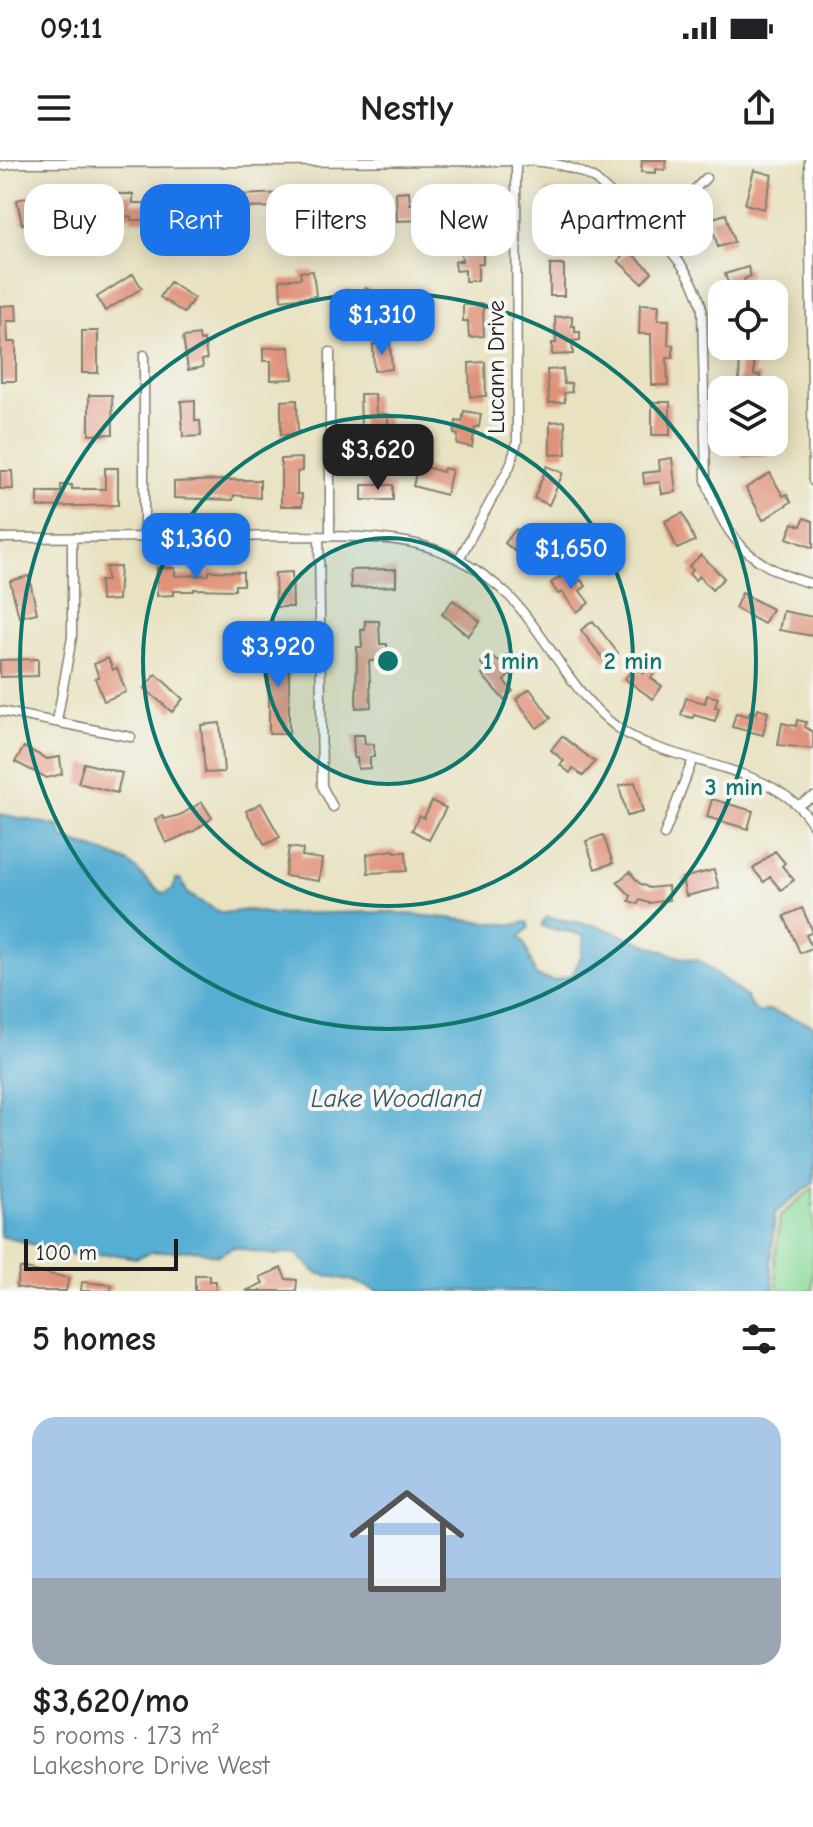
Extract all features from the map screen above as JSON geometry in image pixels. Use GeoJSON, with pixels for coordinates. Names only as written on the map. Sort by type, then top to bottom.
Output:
{"type":"FeatureCollection","features":[{"type":"Feature","properties":{"kind":"street"},"geometry":{"type":"LineString","coordinates":[[809,160],[812,481]]}},
{"type":"Feature","properties":{"kind":"street","name":"Lucann Drive"},"geometry":{"type":"LineString","coordinates":[[459,559],[510,466],[517,442],[516,161]]}},
{"type":"Feature","properties":{"kind":"street"},"geometry":{"type":"LineString","coordinates":[[0,166],[19,163],[544,161],[582,171],[600,184]]}},
{"type":"Feature","properties":{"kind":"street"},"geometry":{"type":"LineString","coordinates":[[700,184],[706,178]]}},
{"type":"Feature","properties":{"kind":"street"},"geometry":{"type":"LineString","coordinates":[[674,256],[684,266],[700,295],[706,480],[713,504],[723,525],[747,553],[777,573],[813,584]]}},
{"type":"Feature","properties":{"kind":"street"},"geometry":{"type":"LineString","coordinates":[[330,352],[330,536]]}},
{"type":"Feature","properties":{"kind":"street"},"geometry":{"type":"LineString","coordinates":[[144,355],[144,537]]}},
{"type":"Feature","properties":{"kind":"street"},"geometry":{"type":"LineString","coordinates":[[319,536],[322,786],[333,807]]}},
{"type":"Feature","properties":{"kind":"street"},"geometry":{"type":"LineString","coordinates":[[0,538],[330,536],[394,538],[423,544],[459,559],[495,583],[521,607],[606,721],[630,736],[783,793],[798,805],[813,825]]}},
{"type":"Feature","properties":{"kind":"street"},"geometry":{"type":"LineString","coordinates":[[57,721],[72,637],[72,538]]}},
{"type":"Feature","properties":{"kind":"street"},"geometry":{"type":"LineString","coordinates":[[0,711],[131,737]]}},
{"type":"Feature","properties":{"kind":"street"},"geometry":{"type":"LineString","coordinates":[[664,835],[693,759]]}},
{"type":"Feature","properties":{"kind":"street"},"geometry":{"type":"LineString","coordinates":[[798,805],[813,797]]}},
{"type":"Feature","properties":{"kind":"green space"},"geometry":{"type":"Polygon","coordinates":[[[813,1188],[813,1291],[778,1291],[775,1261],[780,1216],[813,1188]]]}},
{"type":"Feature","properties":{"kind":"water","name":"Lake Woodland"},"geometry":{"type":"Polygon","coordinates":[[[0,814],[59,826],[63,838],[123,860],[164,894],[173,889],[175,879],[181,880],[188,894],[222,913],[249,910],[271,914],[389,912],[513,925],[527,922],[529,928],[519,937],[524,942],[536,976],[554,981],[572,975],[581,957],[584,936],[542,926],[543,921],[547,917],[598,926],[679,957],[700,961],[747,998],[759,1013],[769,1010],[811,1024],[813,1183],[775,1213],[771,1262],[774,1291],[378,1291],[353,1281],[316,1273],[297,1254],[267,1254],[234,1247],[216,1256],[196,1250],[152,1252],[136,1258],[111,1254],[77,1256],[0,1236],[0,814]]]}},
{"type":"Feature","properties":{"kind":"building"},"geometry":{"type":"Polygon","coordinates":[[[642,160],[666,160],[665,170],[641,172],[642,160]]]}},
{"type":"Feature","properties":{"kind":"building"},"geometry":{"type":"Polygon","coordinates":[[[754,170],[772,175],[764,209],[745,204],[754,170]]]}},
{"type":"Feature","properties":{"kind":"building"},"geometry":{"type":"Polygon","coordinates":[[[409,191],[411,220],[397,221],[396,192],[409,191]]]}},
{"type":"Feature","properties":{"kind":"building"},"geometry":{"type":"Polygon","coordinates":[[[124,194],[133,194],[133,203],[140,203],[140,220],[131,220],[131,216],[124,217],[124,194]]]}},
{"type":"Feature","properties":{"kind":"building"},"geometry":{"type":"Polygon","coordinates":[[[250,194],[266,194],[266,208],[250,208],[250,194]]]}},
{"type":"Feature","properties":{"kind":"building"},"geometry":{"type":"Polygon","coordinates":[[[24,198],[24,224],[22,224],[17,200],[24,198]]]}},
{"type":"Feature","properties":{"kind":"building"},"geometry":{"type":"Polygon","coordinates":[[[726,214],[734,242],[718,247],[713,218],[726,214]]]}},
{"type":"Feature","properties":{"kind":"building"},"geometry":{"type":"Polygon","coordinates":[[[462,256],[483,256],[483,264],[478,264],[478,281],[465,281],[465,270],[456,271],[455,261],[462,261],[462,256]]]}},
{"type":"Feature","properties":{"kind":"building"},"geometry":{"type":"Polygon","coordinates":[[[623,256],[635,256],[652,272],[642,283],[618,261],[623,256]]]}},
{"type":"Feature","properties":{"kind":"building"},"geometry":{"type":"Polygon","coordinates":[[[550,265],[564,265],[564,296],[550,296],[550,265]]]}},
{"type":"Feature","properties":{"kind":"building"},"geometry":{"type":"Polygon","coordinates":[[[748,267],[751,276],[744,280],[727,280],[725,274],[748,267]]]}},
{"type":"Feature","properties":{"kind":"building"},"geometry":{"type":"Polygon","coordinates":[[[313,271],[316,296],[281,300],[280,280],[301,278],[300,272],[313,271]]]}},
{"type":"Feature","properties":{"kind":"building"},"geometry":{"type":"Polygon","coordinates":[[[133,274],[142,288],[105,311],[97,297],[133,274]]]}},
{"type":"Feature","properties":{"kind":"building"},"geometry":{"type":"Polygon","coordinates":[[[170,282],[194,298],[184,313],[160,297],[170,282]]]}},
{"type":"Feature","properties":{"kind":"building"},"geometry":{"type":"Polygon","coordinates":[[[366,288],[384,301],[372,320],[340,302],[348,290],[360,298],[366,288]]]}},
{"type":"Feature","properties":{"kind":"building"},"geometry":{"type":"Polygon","coordinates":[[[483,304],[484,336],[469,337],[468,321],[463,321],[463,305],[483,304]]]}},
{"type":"Feature","properties":{"kind":"building"},"geometry":{"type":"Polygon","coordinates":[[[640,304],[659,305],[658,320],[669,320],[668,345],[673,345],[673,358],[667,358],[668,385],[652,385],[651,334],[639,334],[640,304]]]}},
{"type":"Feature","properties":{"kind":"building"},"geometry":{"type":"Polygon","coordinates":[[[16,305],[17,321],[7,321],[8,342],[16,342],[16,381],[1,381],[0,306],[16,305]]]}},
{"type":"Feature","properties":{"kind":"building"},"geometry":{"type":"Polygon","coordinates":[[[572,316],[575,332],[580,332],[580,340],[572,341],[573,354],[552,355],[552,343],[556,343],[555,317],[572,316]]]}},
{"type":"Feature","properties":{"kind":"building"},"geometry":{"type":"Polygon","coordinates":[[[82,331],[98,331],[98,373],[82,373],[82,331]]]}},
{"type":"Feature","properties":{"kind":"building"},"geometry":{"type":"Polygon","coordinates":[[[199,335],[200,341],[204,340],[207,359],[202,360],[203,367],[188,370],[183,337],[199,335]]]}},
{"type":"Feature","properties":{"kind":"building"},"geometry":{"type":"Polygon","coordinates":[[[390,343],[392,369],[374,371],[373,344],[390,343]]]}},
{"type":"Feature","properties":{"kind":"building"},"geometry":{"type":"Polygon","coordinates":[[[289,347],[293,379],[271,380],[271,361],[263,361],[263,348],[289,347]]]}},
{"type":"Feature","properties":{"kind":"building"},"geometry":{"type":"Polygon","coordinates":[[[740,360],[754,360],[754,375],[760,376],[739,376],[740,360]]]}},
{"type":"Feature","properties":{"kind":"building"},"geometry":{"type":"Polygon","coordinates":[[[485,362],[486,396],[470,397],[469,363],[485,362]]]}},
{"type":"Feature","properties":{"kind":"building"},"geometry":{"type":"Polygon","coordinates":[[[563,369],[564,384],[571,383],[572,392],[564,393],[565,402],[549,403],[547,370],[563,369]]]}},
{"type":"Feature","properties":{"kind":"building"},"geometry":{"type":"Polygon","coordinates":[[[360,394],[375,394],[376,414],[388,414],[388,426],[361,426],[360,394]]]}},
{"type":"Feature","properties":{"kind":"building"},"geometry":{"type":"Polygon","coordinates":[[[89,395],[112,395],[113,434],[89,435],[89,395]]]}},
{"type":"Feature","properties":{"kind":"building"},"geometry":{"type":"Polygon","coordinates":[[[195,400],[195,421],[200,421],[201,436],[183,437],[181,401],[195,400]]]}},
{"type":"Feature","properties":{"kind":"building"},"geometry":{"type":"Polygon","coordinates":[[[297,400],[298,434],[281,435],[281,401],[297,400]]]}},
{"type":"Feature","properties":{"kind":"building"},"geometry":{"type":"Polygon","coordinates":[[[652,402],[670,402],[670,435],[652,435],[652,402]]]}},
{"type":"Feature","properties":{"kind":"building"},"geometry":{"type":"Polygon","coordinates":[[[464,411],[481,414],[472,447],[457,444],[458,435],[454,434],[456,421],[462,422],[464,411]]]}},
{"type":"Feature","properties":{"kind":"building"},"geometry":{"type":"Polygon","coordinates":[[[565,421],[566,454],[550,455],[550,422],[565,421]]]}},
{"type":"Feature","properties":{"kind":"building"},"geometry":{"type":"Polygon","coordinates":[[[302,458],[302,471],[297,472],[297,494],[302,494],[302,506],[281,506],[281,459],[302,458]]]}},
{"type":"Feature","properties":{"kind":"building"},"geometry":{"type":"Polygon","coordinates":[[[672,458],[676,492],[662,494],[660,482],[644,484],[643,473],[660,471],[659,460],[672,458]]]}},
{"type":"Feature","properties":{"kind":"building"},"geometry":{"type":"Polygon","coordinates":[[[418,465],[443,472],[444,468],[452,470],[446,495],[413,486],[418,465]]]}},
{"type":"Feature","properties":{"kind":"building"},"geometry":{"type":"Polygon","coordinates":[[[547,466],[563,473],[549,505],[534,498],[547,466]]]}},
{"type":"Feature","properties":{"kind":"building"},"geometry":{"type":"Polygon","coordinates":[[[105,468],[118,468],[118,505],[38,507],[38,492],[61,492],[61,485],[72,485],[72,489],[105,489],[105,468]]]}},
{"type":"Feature","properties":{"kind":"building"},"geometry":{"type":"Polygon","coordinates":[[[0,471],[12,471],[13,489],[0,489],[0,471]]]}},
{"type":"Feature","properties":{"kind":"building"},"geometry":{"type":"Polygon","coordinates":[[[770,473],[783,496],[787,494],[791,502],[763,520],[746,488],[770,473]]]}},
{"type":"Feature","properties":{"kind":"building"},"geometry":{"type":"Polygon","coordinates":[[[260,480],[260,498],[234,495],[233,500],[174,498],[174,482],[260,480]]]}},
{"type":"Feature","properties":{"kind":"building"},"geometry":{"type":"Polygon","coordinates":[[[362,485],[393,485],[393,500],[362,500],[362,485]]]}},
{"type":"Feature","properties":{"kind":"building"},"geometry":{"type":"Polygon","coordinates":[[[683,513],[695,541],[677,549],[665,521],[683,513]]]}},
{"type":"Feature","properties":{"kind":"building"},"geometry":{"type":"Polygon","coordinates":[[[804,518],[813,521],[813,548],[787,538],[793,523],[801,526],[804,518]]]}},
{"type":"Feature","properties":{"kind":"building"},"geometry":{"type":"Polygon","coordinates":[[[516,529],[541,550],[530,564],[505,543],[516,529]]]}},
{"type":"Feature","properties":{"kind":"building"},"geometry":{"type":"Polygon","coordinates":[[[701,555],[724,578],[712,590],[699,576],[695,580],[689,574],[693,570],[689,566],[701,555]]]}},
{"type":"Feature","properties":{"kind":"building"},"geometry":{"type":"Polygon","coordinates":[[[106,567],[120,567],[118,600],[101,601],[100,581],[107,581],[106,567]]]}},
{"type":"Feature","properties":{"kind":"building"},"geometry":{"type":"Polygon","coordinates":[[[157,568],[175,568],[175,576],[209,575],[209,571],[243,572],[243,585],[235,585],[235,590],[194,589],[157,596],[157,568]]]}},
{"type":"Feature","properties":{"kind":"building"},"geometry":{"type":"Polygon","coordinates":[[[396,569],[396,586],[351,588],[350,570],[396,569]]]}},
{"type":"Feature","properties":{"kind":"building"},"geometry":{"type":"Polygon","coordinates":[[[292,572],[293,607],[276,607],[275,573],[292,572]]]}},
{"type":"Feature","properties":{"kind":"building"},"geometry":{"type":"Polygon","coordinates":[[[567,572],[576,584],[581,580],[586,586],[580,591],[589,603],[577,612],[551,583],[567,572]]]}},
{"type":"Feature","properties":{"kind":"building"},"geometry":{"type":"Polygon","coordinates":[[[29,576],[37,613],[19,617],[10,581],[29,576]]]}},
{"type":"Feature","properties":{"kind":"building"},"geometry":{"type":"Polygon","coordinates":[[[742,593],[772,609],[764,624],[735,608],[742,593]]]}},
{"type":"Feature","properties":{"kind":"building"},"geometry":{"type":"Polygon","coordinates":[[[453,600],[480,621],[468,636],[442,614],[453,600]]]}},
{"type":"Feature","properties":{"kind":"building"},"geometry":{"type":"Polygon","coordinates":[[[783,611],[813,617],[813,636],[779,630],[783,611]]]}},
{"type":"Feature","properties":{"kind":"building"},"geometry":{"type":"Polygon","coordinates":[[[365,621],[379,621],[380,644],[387,644],[388,660],[369,661],[371,707],[356,708],[357,647],[362,647],[361,630],[365,630],[365,621]]]}},
{"type":"Feature","properties":{"kind":"building"},"geometry":{"type":"Polygon","coordinates":[[[593,621],[618,653],[606,662],[581,630],[593,621]]]}},
{"type":"Feature","properties":{"kind":"building"},"geometry":{"type":"Polygon","coordinates":[[[265,642],[280,642],[281,653],[285,653],[285,666],[289,666],[289,734],[269,734],[269,678],[266,678],[265,642]]]}},
{"type":"Feature","properties":{"kind":"building"},"geometry":{"type":"Polygon","coordinates":[[[490,654],[498,662],[506,655],[516,667],[504,681],[513,691],[504,700],[482,675],[487,671],[481,663],[490,654]]]}},
{"type":"Feature","properties":{"kind":"building"},"geometry":{"type":"Polygon","coordinates":[[[108,658],[113,670],[117,668],[126,692],[104,701],[95,678],[99,677],[94,664],[108,658]]]}},
{"type":"Feature","properties":{"kind":"building"},"geometry":{"type":"Polygon","coordinates":[[[38,659],[38,676],[0,677],[0,660],[38,659]]]}},
{"type":"Feature","properties":{"kind":"building"},"geometry":{"type":"Polygon","coordinates":[[[650,663],[657,669],[651,678],[662,686],[653,699],[625,679],[634,667],[643,674],[650,663]]]}},
{"type":"Feature","properties":{"kind":"building"},"geometry":{"type":"Polygon","coordinates":[[[156,674],[183,699],[172,712],[144,688],[156,674]]]}},
{"type":"Feature","properties":{"kind":"building"},"geometry":{"type":"Polygon","coordinates":[[[530,689],[551,718],[537,728],[516,699],[530,689]]]}},
{"type":"Feature","properties":{"kind":"building"},"geometry":{"type":"Polygon","coordinates":[[[707,695],[718,698],[715,721],[681,715],[686,698],[705,703],[707,695]]]}},
{"type":"Feature","properties":{"kind":"building"},"geometry":{"type":"Polygon","coordinates":[[[758,709],[768,712],[763,735],[732,727],[736,713],[749,716],[750,711],[757,713],[758,709]]]}},
{"type":"Feature","properties":{"kind":"building"},"geometry":{"type":"Polygon","coordinates":[[[797,720],[806,722],[805,727],[813,732],[813,749],[778,745],[782,723],[796,726],[797,720]]]}},
{"type":"Feature","properties":{"kind":"building"},"geometry":{"type":"Polygon","coordinates":[[[220,723],[224,772],[205,773],[201,725],[220,723]]]}},
{"type":"Feature","properties":{"kind":"building"},"geometry":{"type":"Polygon","coordinates":[[[353,735],[364,735],[365,744],[374,744],[370,768],[358,769],[353,735]]]}},
{"type":"Feature","properties":{"kind":"building"},"geometry":{"type":"Polygon","coordinates":[[[562,736],[595,762],[583,776],[573,768],[570,773],[560,765],[564,761],[551,750],[562,736]]]}},
{"type":"Feature","properties":{"kind":"building"},"geometry":{"type":"Polygon","coordinates":[[[24,747],[47,759],[60,757],[62,774],[47,778],[15,762],[24,747]]]}},
{"type":"Feature","properties":{"kind":"building"},"geometry":{"type":"Polygon","coordinates":[[[84,763],[122,773],[117,793],[78,783],[84,763]]]}},
{"type":"Feature","properties":{"kind":"building"},"geometry":{"type":"Polygon","coordinates":[[[635,782],[643,812],[627,816],[619,786],[635,782]]]}},
{"type":"Feature","properties":{"kind":"building"},"geometry":{"type":"Polygon","coordinates":[[[712,799],[753,811],[748,829],[707,817],[712,799]]]}},
{"type":"Feature","properties":{"kind":"building"},"geometry":{"type":"Polygon","coordinates":[[[432,801],[446,808],[429,840],[412,830],[419,816],[424,818],[432,801]]]}},
{"type":"Feature","properties":{"kind":"building"},"geometry":{"type":"Polygon","coordinates":[[[202,802],[212,818],[194,831],[166,843],[155,820],[162,815],[164,819],[180,815],[202,802]]]}},
{"type":"Feature","properties":{"kind":"building"},"geometry":{"type":"Polygon","coordinates":[[[261,803],[280,837],[265,845],[246,811],[261,803]]]}},
{"type":"Feature","properties":{"kind":"building"},"geometry":{"type":"Polygon","coordinates":[[[603,835],[613,863],[595,869],[586,841],[603,835]]]}},
{"type":"Feature","properties":{"kind":"building"},"geometry":{"type":"Polygon","coordinates":[[[289,847],[303,849],[302,856],[322,859],[319,881],[285,876],[289,847]]]}},
{"type":"Feature","properties":{"kind":"building"},"geometry":{"type":"Polygon","coordinates":[[[394,850],[406,852],[407,871],[368,873],[367,854],[394,850]]]}},
{"type":"Feature","properties":{"kind":"building"},"geometry":{"type":"Polygon","coordinates":[[[775,851],[794,880],[781,890],[770,877],[764,882],[753,869],[775,851]]]}},
{"type":"Feature","properties":{"kind":"building"},"geometry":{"type":"Polygon","coordinates":[[[714,870],[719,888],[686,896],[682,878],[714,870]]]}},
{"type":"Feature","properties":{"kind":"building"},"geometry":{"type":"Polygon","coordinates":[[[630,872],[639,883],[649,888],[668,886],[669,900],[649,903],[639,900],[638,904],[629,901],[631,896],[617,882],[630,872]]]}},
{"type":"Feature","properties":{"kind":"building"},"geometry":{"type":"Polygon","coordinates":[[[802,908],[813,932],[806,935],[812,948],[800,953],[784,916],[802,908]]]}},
{"type":"Feature","properties":{"kind":"building"},"geometry":{"type":"Polygon","coordinates":[[[20,1268],[69,1278],[66,1291],[16,1287],[20,1268]]]}},
{"type":"Feature","properties":{"kind":"building"},"geometry":{"type":"Polygon","coordinates":[[[281,1268],[286,1279],[297,1280],[296,1291],[246,1291],[263,1283],[260,1277],[281,1268]]]}},
{"type":"Feature","properties":{"kind":"building"},"geometry":{"type":"Polygon","coordinates":[[[195,1275],[209,1275],[209,1281],[216,1281],[216,1291],[195,1291],[195,1275]]]}},
{"type":"Feature","properties":{"kind":"building"},"geometry":{"type":"Polygon","coordinates":[[[82,1282],[112,1285],[111,1291],[81,1291],[82,1282]]]}}]}
